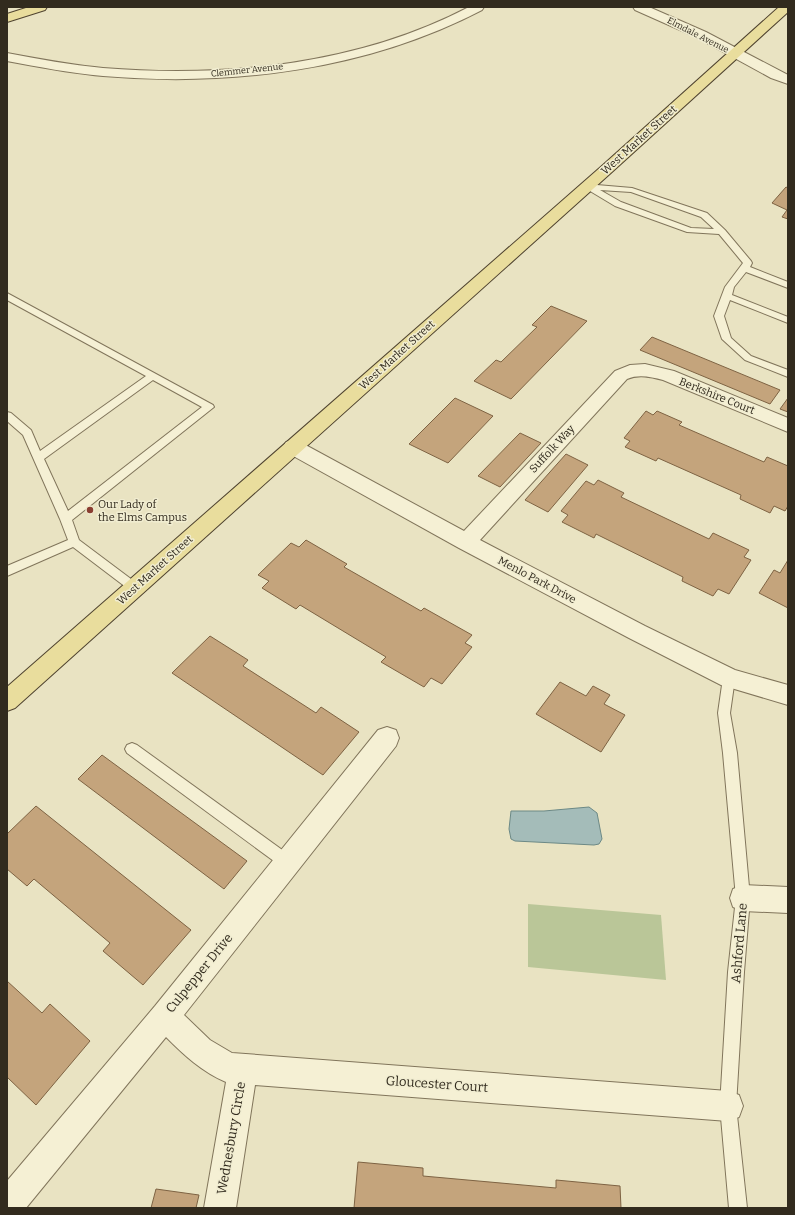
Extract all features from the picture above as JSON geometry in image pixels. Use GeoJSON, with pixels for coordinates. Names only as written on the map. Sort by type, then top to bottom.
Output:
{"type":"FeatureCollection","features":[{"type":"Feature","properties":{"kind":"main road"},"geometry":{"type":"LineString","coordinates":[[7,18],[41,7]]}},
{"type":"Feature","properties":{"kind":"main road","name":"West Market Street"},"geometry":{"type":"LineString","coordinates":[[7,702],[588,186],[786,7]]}},
{"type":"Feature","properties":{"kind":"street","name":"Clemmer Avenue"},"geometry":{"type":"LineString","coordinates":[[7,57],[70,68],[123,74],[163,75],[238,72],[313,62],[392,44],[428,31],[478,7]]}},
{"type":"Feature","properties":{"kind":"street","name":"Elmdale Avenue"},"geometry":{"type":"LineString","coordinates":[[639,7],[702,35],[788,80]]}},
{"type":"Feature","properties":{"kind":"street","name":"Berkshire Court"},"geometry":{"type":"LineString","coordinates":[[645,370],[668,375],[788,425]]}},
{"type":"Feature","properties":{"kind":"street","name":"Suffolk Way"},"geometry":{"type":"LineString","coordinates":[[466,542],[621,374],[630,371],[645,370]]}},
{"type":"Feature","properties":{"kind":"street","name":"Menlo Park Drive"},"geometry":{"type":"LineString","coordinates":[[293,448],[636,632],[728,678],[788,695]]}},
{"type":"Feature","properties":{"kind":"street","name":"Culpepper Drive"},"geometry":{"type":"LineString","coordinates":[[7,1206],[165,1016],[387,738]]}},
{"type":"Feature","properties":{"kind":"street"},"geometry":{"type":"LineString","coordinates":[[743,898],[788,900]]}},
{"type":"Feature","properties":{"kind":"street","name":"Gloucester Court"},"geometry":{"type":"LineString","coordinates":[[165,1016],[200,1050],[228,1068],[728,1106]]}},
{"type":"Feature","properties":{"kind":"street","name":"Wednesbury Circle"},"geometry":{"type":"LineString","coordinates":[[220,1208],[243,1069]]}},
{"type":"Feature","properties":{"kind":"lane"},"geometry":{"type":"LineString","coordinates":[[588,186],[618,204],[690,230],[722,232]]}},
{"type":"Feature","properties":{"kind":"lane"},"geometry":{"type":"LineString","coordinates":[[588,186],[632,190],[704,215],[722,232],[748,264],[730,287],[719,316],[727,339],[748,358],[788,374]]}},
{"type":"Feature","properties":{"kind":"lane"},"geometry":{"type":"LineString","coordinates":[[744,268],[788,284]]}},
{"type":"Feature","properties":{"kind":"lane"},"geometry":{"type":"LineString","coordinates":[[7,296],[209,407],[66,519]]}},
{"type":"Feature","properties":{"kind":"lane"},"geometry":{"type":"LineString","coordinates":[[727,296],[788,320]]}},
{"type":"Feature","properties":{"kind":"lane"},"geometry":{"type":"LineString","coordinates":[[38,458],[153,376]]}},
{"type":"Feature","properties":{"kind":"lane"},"geometry":{"type":"LineString","coordinates":[[7,415],[26,433],[66,519],[74,542],[135,588]]}},
{"type":"Feature","properties":{"kind":"lane"},"geometry":{"type":"LineString","coordinates":[[7,571],[74,542]]}},
{"type":"Feature","properties":{"kind":"lane","name":"Ashford Lane"},"geometry":{"type":"LineString","coordinates":[[728,678],[724,713],[730,753],[743,898],[736,972],[728,1106],[738,1208]]}},
{"type":"Feature","properties":{"kind":"lane"},"geometry":{"type":"LineString","coordinates":[[132,749],[288,862]]}},
{"type":"Feature","properties":{"kind":"green space"},"geometry":{"type":"Polygon","coordinates":[[[528,904],[661,915],[666,980],[528,967],[528,904]]]}},
{"type":"Feature","properties":{"kind":"water"},"geometry":{"type":"Polygon","coordinates":[[[589,807],[597,813],[602,839],[599,844],[515,841],[511,839],[509,829],[511,811],[544,811],[589,807]]]}},
{"type":"Feature","properties":{"kind":"building"},"geometry":{"type":"Polygon","coordinates":[[[786,187],[788,188],[788,219],[782,217],[787,210],[772,203],[786,187]]]}},
{"type":"Feature","properties":{"kind":"building"},"geometry":{"type":"Polygon","coordinates":[[[551,306],[587,321],[511,399],[474,381],[496,360],[501,362],[537,327],[532,325],[551,306]]]}},
{"type":"Feature","properties":{"kind":"building"},"geometry":{"type":"Polygon","coordinates":[[[652,337],[780,390],[770,404],[640,350],[652,337]]]}},
{"type":"Feature","properties":{"kind":"building"},"geometry":{"type":"Polygon","coordinates":[[[455,398],[493,416],[448,463],[409,444],[455,398]]]}},
{"type":"Feature","properties":{"kind":"building"},"geometry":{"type":"Polygon","coordinates":[[[788,398],[788,412],[780,409],[788,398]]]}},
{"type":"Feature","properties":{"kind":"building"},"geometry":{"type":"Polygon","coordinates":[[[646,411],[653,415],[657,411],[682,422],[679,425],[764,462],[767,457],[788,466],[788,506],[785,511],[774,506],[770,513],[740,499],[741,495],[658,458],[656,461],[625,447],[630,441],[624,438],[646,411]]]}},
{"type":"Feature","properties":{"kind":"building"},"geometry":{"type":"Polygon","coordinates":[[[520,433],[541,443],[500,487],[478,476],[520,433]]]}},
{"type":"Feature","properties":{"kind":"building"},"geometry":{"type":"Polygon","coordinates":[[[566,454],[588,465],[548,512],[525,500],[566,454]]]}},
{"type":"Feature","properties":{"kind":"building"},"geometry":{"type":"Polygon","coordinates":[[[598,480],[624,493],[621,497],[709,539],[713,533],[749,550],[744,557],[751,560],[729,594],[718,589],[713,596],[682,581],[683,577],[596,534],[594,538],[562,522],[568,515],[561,511],[586,481],[594,485],[598,480]]]}},
{"type":"Feature","properties":{"kind":"building"},"geometry":{"type":"Polygon","coordinates":[[[306,540],[347,564],[344,567],[421,611],[424,608],[472,635],[465,643],[472,647],[442,684],[431,678],[424,687],[381,662],[386,657],[300,605],[296,609],[262,588],[269,581],[258,575],[291,543],[299,547],[306,540]]]}},
{"type":"Feature","properties":{"kind":"building"},"geometry":{"type":"Polygon","coordinates":[[[788,560],[788,608],[759,593],[774,570],[780,573],[788,560]]]}},
{"type":"Feature","properties":{"kind":"building"},"geometry":{"type":"Polygon","coordinates":[[[210,636],[248,660],[243,666],[316,713],[321,707],[359,732],[323,775],[172,673],[210,636]]]}},
{"type":"Feature","properties":{"kind":"building"},"geometry":{"type":"Polygon","coordinates":[[[560,682],[586,696],[593,686],[610,695],[604,704],[625,715],[601,752],[536,714],[560,682]]]}},
{"type":"Feature","properties":{"kind":"building"},"geometry":{"type":"Polygon","coordinates":[[[102,755],[247,861],[224,889],[78,779],[102,755]]]}},
{"type":"Feature","properties":{"kind":"building"},"geometry":{"type":"Polygon","coordinates":[[[36,806],[191,930],[143,985],[103,951],[110,943],[34,879],[27,886],[7,869],[7,834],[36,806]]]}},
{"type":"Feature","properties":{"kind":"building"},"geometry":{"type":"Polygon","coordinates":[[[7,981],[42,1013],[50,1004],[90,1041],[36,1105],[7,1077],[7,981]]]}},
{"type":"Feature","properties":{"kind":"building"},"geometry":{"type":"Polygon","coordinates":[[[358,1162],[423,1168],[423,1176],[556,1188],[556,1180],[620,1186],[621,1208],[354,1208],[358,1162]]]}},
{"type":"Feature","properties":{"kind":"building"},"geometry":{"type":"Polygon","coordinates":[[[156,1189],[199,1195],[196,1208],[151,1208],[156,1189]]]}},
{"type":"Feature","properties":{"kind":"place","name":"Our Lady of the Elms Campus"},"geometry":{"type":"Point","coordinates":[90,510]}}]}
